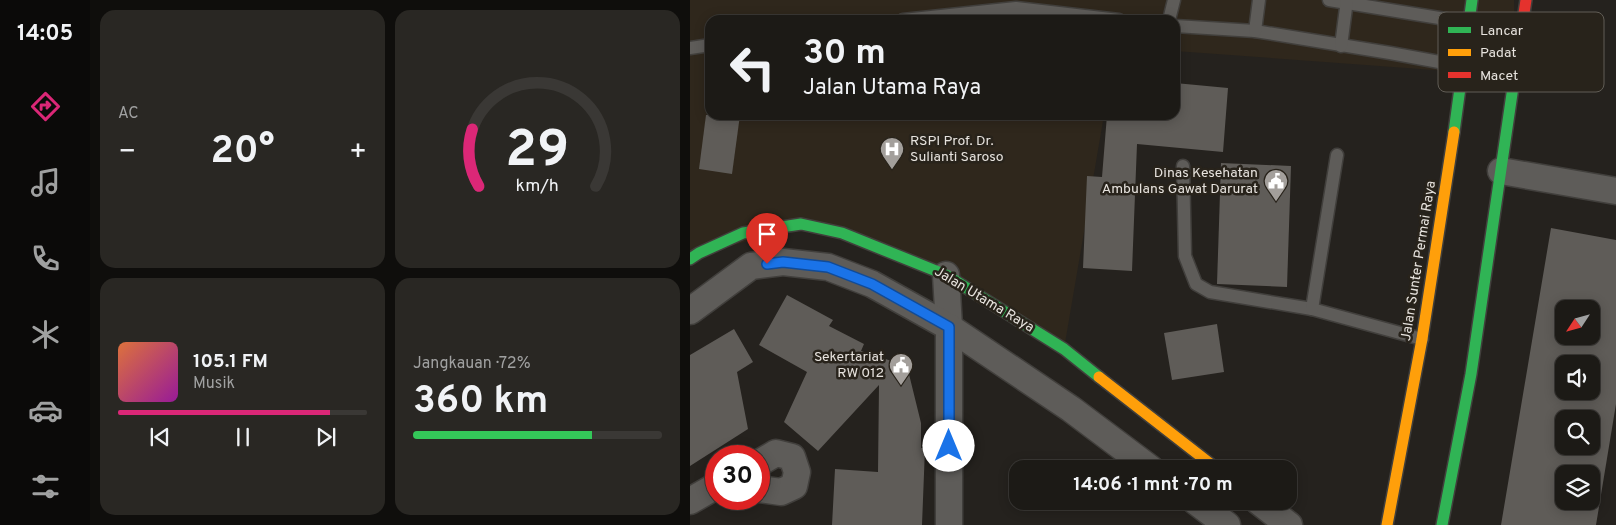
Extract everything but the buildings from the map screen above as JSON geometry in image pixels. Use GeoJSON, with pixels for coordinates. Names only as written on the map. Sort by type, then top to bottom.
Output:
{"type":"FeatureCollection","features":[{"type":"Feature","properties":{"kind":"street","name":"Jalan Sunter Permai Raya"},"geometry":{"type":"LineString","coordinates":[[1387,525],[1422,339],[1459,92]]}},
{"type":"Feature","properties":{"kind":"street"},"geometry":{"type":"LineString","coordinates":[[1442,525],[1471,374],[1513,92]]}},
{"type":"Feature","properties":{"kind":"street"},"geometry":{"type":"LineString","coordinates":[[1501,170],[1616,191]]}},
{"type":"Feature","properties":{"kind":"street","name":"Jalan Utama Raya"},"geometry":{"type":"LineString","coordinates":[[690,259],[743,233],[801,224],[842,233],[946,275],[1064,349],[1206,460]]}},
{"type":"Feature","properties":{"kind":"street"},"geometry":{"type":"LineString","coordinates":[[690,311],[751,266],[783,262],[828,267],[872,284],[949,327],[1070,409],[1140,460]]}},
{"type":"Feature","properties":{"kind":"street"},"geometry":{"type":"LineString","coordinates":[[946,275],[949,327],[949,525]]}},
{"type":"Feature","properties":{"kind":"street"},"geometry":{"type":"LineString","coordinates":[[770,457],[776,454],[792,458],[798,472],[794,486],[781,492],[770,490]]}},
{"type":"Feature","properties":{"kind":"street"},"geometry":{"type":"LineString","coordinates":[[690,501],[705,492]]}},
{"type":"Feature","properties":{"kind":"street"},"geometry":{"type":"LineString","coordinates":[[1207,510],[1227,525]]}},
{"type":"Feature","properties":{"kind":"street"},"geometry":{"type":"LineString","coordinates":[[1270,510],[1289,525]]}},
{"type":"Feature","properties":{"kind":"lane"},"geometry":{"type":"LineString","coordinates":[[1170,15],[1174,0]]}},
{"type":"Feature","properties":{"kind":"lane"},"geometry":{"type":"LineString","coordinates":[[1255,31],[1259,0]]}},
{"type":"Feature","properties":{"kind":"lane"},"geometry":{"type":"LineString","coordinates":[[1329,0],[1346,1],[1438,17]]}},
{"type":"Feature","properties":{"kind":"lane"},"geometry":{"type":"LineString","coordinates":[[1341,46],[1346,1]]}},
{"type":"Feature","properties":{"kind":"lane"},"geometry":{"type":"LineString","coordinates":[[950,15],[1016,8],[1076,15]]}},
{"type":"Feature","properties":{"kind":"lane"},"geometry":{"type":"LineString","coordinates":[[1180,26],[1255,31],[1438,62]]}},
{"type":"Feature","properties":{"kind":"lane"},"geometry":{"type":"LineString","coordinates":[[690,48],[705,46]]}},
{"type":"Feature","properties":{"kind":"lane"},"geometry":{"type":"LineString","coordinates":[[1312,309],[1337,155]]}},
{"type":"Feature","properties":{"kind":"lane"},"geometry":{"type":"LineString","coordinates":[[1183,166],[1185,256],[1196,284],[1210,292],[1312,309],[1422,339]]}},
{"type":"Feature","properties":{"kind":"shaded area","name":"RSPI Prof. Dr. Sulianti Saroso"},"geometry":{"type":"Polygon","coordinates":[[[690,0],[1514,0],[1514,12],[1438,12],[1438,70],[1180,51],[1180,15],[705,15],[705,120],[1103,120],[1064,349],[973,291],[801,224],[690,259],[690,0]]]}},
{"type":"Feature","properties":{"kind":"traffic: fast"},"geometry":{"type":"LineString","coordinates":[[1470,12],[1472,0]]}},
{"type":"Feature","properties":{"kind":"traffic: fast"},"geometry":{"type":"LineString","coordinates":[[1454,132],[1459,92]]}},
{"type":"Feature","properties":{"kind":"traffic: fast"},"geometry":{"type":"LineString","coordinates":[[1442,525],[1471,374],[1512,92]]}},
{"type":"Feature","properties":{"kind":"traffic: fast"},"geometry":{"type":"LineString","coordinates":[[690,259],[743,233],[801,224],[842,233],[946,275],[1064,349],[1099,377]]}},
{"type":"Feature","properties":{"kind":"traffic: slow"},"geometry":{"type":"LineString","coordinates":[[1387,525],[1422,339],[1454,132]]}},
{"type":"Feature","properties":{"kind":"traffic: slow"},"geometry":{"type":"LineString","coordinates":[[1099,377],[1205,460]]}},
{"type":"Feature","properties":{"kind":"traffic: jam"},"geometry":{"type":"LineString","coordinates":[[1524,12],[1526,0]]}},
{"type":"Feature","properties":{"kind":"place","name":"RSPI Prof. Dr. Sulianti Saroso"},"geometry":{"type":"Point","coordinates":[892,170]}},
{"type":"Feature","properties":{"kind":"place","name":"Dinas Kesehatan Ambulans Gawat Darurat"},"geometry":{"type":"Point","coordinates":[1276,202]}},
{"type":"Feature","properties":{"kind":"place","name":"Sekertariat RW 012"},"geometry":{"type":"Point","coordinates":[901,386]}},
{"type":"Feature","properties":{"kind":"route"},"geometry":{"type":"LineString","coordinates":[[767,264],[783,262],[828,267],[872,284],[949,327],[949,446]]}}]}
